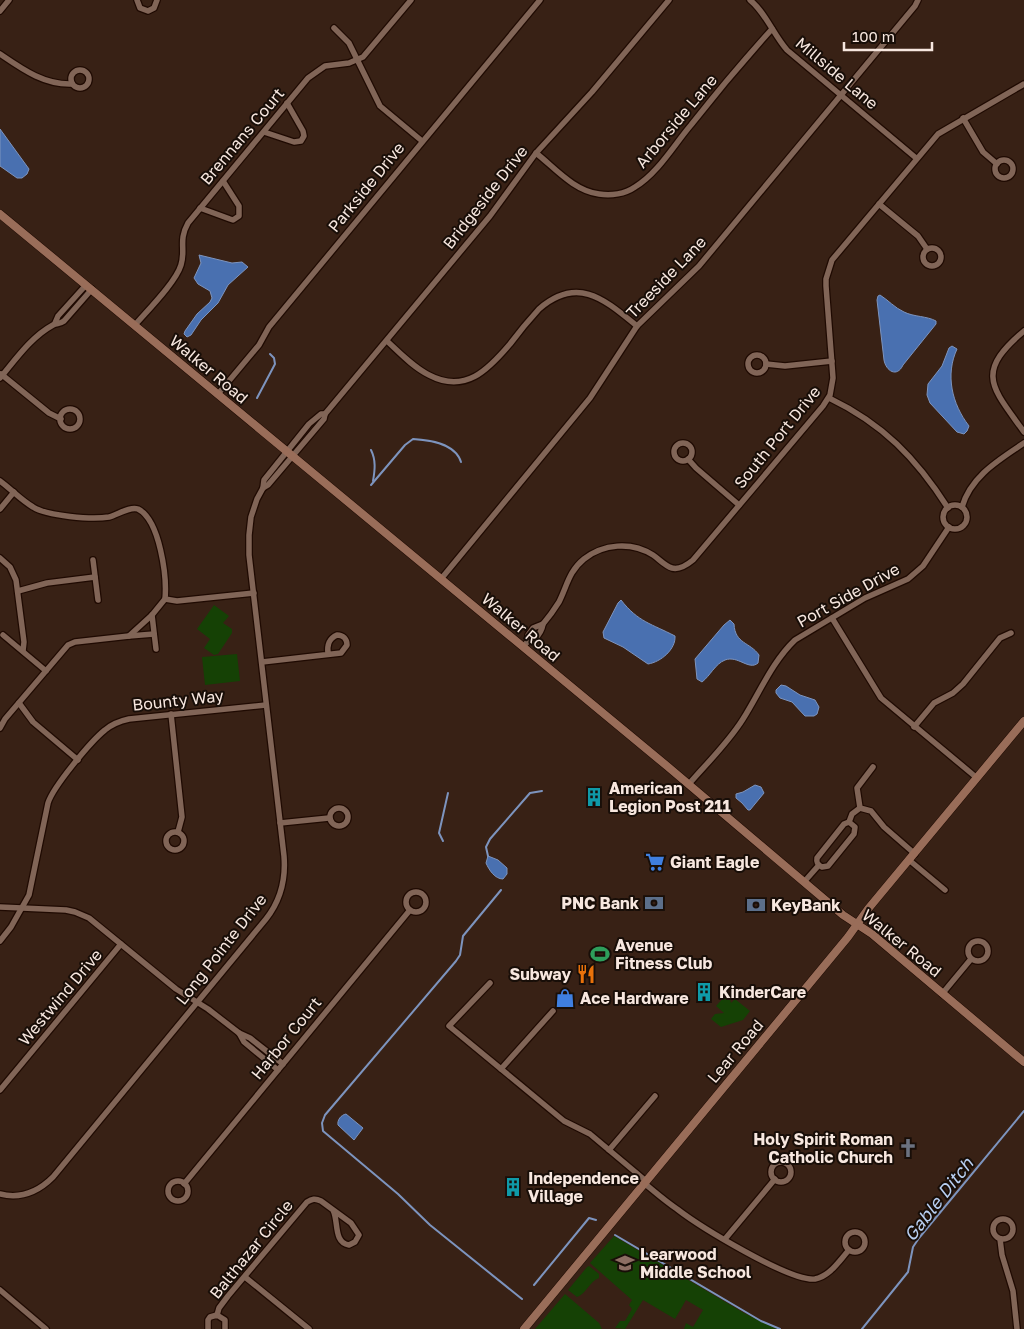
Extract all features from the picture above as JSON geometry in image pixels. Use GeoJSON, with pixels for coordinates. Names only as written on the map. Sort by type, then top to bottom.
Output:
{"type":"FeatureCollection","features":[{"type":"Feature","properties":{"kind":"street"},"geometry":{"type":"LineString","coordinates":[[0,11],[9,0]]}},
{"type":"Feature","properties":{"kind":"street"},"geometry":{"type":"LineString","coordinates":[[137,0],[140,8],[145,11],[154,8],[156,0]]}},
{"type":"Feature","properties":{"kind":"street"},"geometry":{"type":"LineString","coordinates":[[357,60],[368,52],[411,0]]}},
{"type":"Feature","properties":{"kind":"street","name":"Parkside Drive"},"geometry":{"type":"LineString","coordinates":[[218,394],[259,345],[269,327],[540,0]]}},
{"type":"Feature","properties":{"kind":"street","name":"Bridgeside Drive"},"geometry":{"type":"LineString","coordinates":[[290,454],[324,419],[325,414],[490,216],[536,153],[592,92],[669,0]]}},
{"type":"Feature","properties":{"kind":"street","name":"Millside Lane"},"geometry":{"type":"LineString","coordinates":[[750,0],[764,15],[787,50],[916,158]]}},
{"type":"Feature","properties":{"kind":"street","name":"Treeside Lane"},"geometry":{"type":"LineString","coordinates":[[441,579],[590,398],[636,326],[699,266],[918,0]]}},
{"type":"Feature","properties":{"kind":"street"},"geometry":{"type":"LineString","coordinates":[[334,28],[349,43],[380,106],[422,141]]}},
{"type":"Feature","properties":{"kind":"street","name":"Arborside Lane"},"geometry":{"type":"LineString","coordinates":[[536,153],[572,183],[588,192],[607,195],[625,192],[634,188],[651,174],[722,85],[772,28]]}},
{"type":"Feature","properties":{"kind":"street"},"geometry":{"type":"LineString","coordinates":[[0,54],[40,78],[55,83],[72,84]]}},
{"type":"Feature","properties":{"kind":"street","name":"Brennans Court"},"geometry":{"type":"LineString","coordinates":[[135,325],[178,272],[182,258],[181,242],[185,229],[200,208],[287,103],[308,78],[318,70],[325,66],[350,63],[357,60]]}},
{"type":"Feature","properties":{"kind":"street","name":"South Port Drive"},"geometry":{"type":"LineString","coordinates":[[523,647],[529,640],[534,640],[539,636],[543,624],[558,604],[572,572],[588,557],[604,548],[631,547],[651,554],[668,566],[681,568],[693,560],[829,398],[834,378],[826,292],[828,272],[836,254],[938,134],[1024,84]]}},
{"type":"Feature","properties":{"kind":"street"},"geometry":{"type":"LineString","coordinates":[[264,132],[297,143],[302,140],[304,131],[287,103]]}},
{"type":"Feature","properties":{"kind":"street"},"geometry":{"type":"LineString","coordinates":[[963,118],[983,152],[997,164]]}},
{"type":"Feature","properties":{"kind":"street"},"geometry":{"type":"LineString","coordinates":[[200,208],[234,220],[239,216],[239,206],[223,181]]}},
{"type":"Feature","properties":{"kind":"street"},"geometry":{"type":"LineString","coordinates":[[879,204],[918,236],[927,249]]}},
{"type":"Feature","properties":{"kind":"street","name":"Walker Road"},"geometry":{"type":"LineString","coordinates":[[0,214],[689,784],[804,882],[872,934],[1024,1062]]}},
{"type":"Feature","properties":{"kind":"street"},"geometry":{"type":"LineString","coordinates":[[61,419],[49,413],[1,375],[31,341],[55,323],[64,321],[89,287]]}},
{"type":"Feature","properties":{"kind":"street"},"geometry":{"type":"LineString","coordinates":[[387,341],[428,374],[440,379],[454,381],[472,378],[488,368],[539,309],[546,303],[563,295],[586,294],[599,298],[608,302],[636,326]]}},
{"type":"Feature","properties":{"kind":"street"},"geometry":{"type":"LineString","coordinates":[[1024,331],[997,358],[992,373],[995,388],[1024,432]]}},
{"type":"Feature","properties":{"kind":"street"},"geometry":{"type":"LineString","coordinates":[[766,364],[785,366],[832,361]]}},
{"type":"Feature","properties":{"kind":"street"},"geometry":{"type":"LineString","coordinates":[[829,398],[864,417],[902,448],[923,471],[948,508]]}},
{"type":"Feature","properties":{"kind":"street"},"geometry":{"type":"LineString","coordinates":[[949,527],[943,518],[945,510],[955,505],[962,508],[973,483],[988,468],[1024,443]]}},
{"type":"Feature","properties":{"kind":"street","name":"Long Pointe Drive"},"geometry":{"type":"LineString","coordinates":[[0,1194],[17,1196],[26,1194],[39,1189],[53,1178],[266,920],[277,902],[285,875],[248,545],[249,528],[254,507],[263,488],[268,485],[290,454]]}},
{"type":"Feature","properties":{"kind":"street"},"geometry":{"type":"LineString","coordinates":[[688,459],[739,505]]}},
{"type":"Feature","properties":{"kind":"street"},"geometry":{"type":"LineString","coordinates":[[0,481],[32,507],[45,513],[98,518],[112,516],[136,508],[151,522],[156,533],[166,583],[165,598],[152,615],[129,636]]}},
{"type":"Feature","properties":{"kind":"street"},"geometry":{"type":"LineString","coordinates":[[0,509],[14,492]]}},
{"type":"Feature","properties":{"kind":"street","name":"Port Side Drive"},"geometry":{"type":"LineString","coordinates":[[689,784],[742,720],[784,652],[795,640],[865,598],[912,576],[928,559],[949,527],[957,528],[966,522],[966,514],[962,508]]}},
{"type":"Feature","properties":{"kind":"street"},"geometry":{"type":"LineString","coordinates":[[0,558],[14,575],[18,591],[24,642],[23,651]]}},
{"type":"Feature","properties":{"kind":"street"},"geometry":{"type":"LineString","coordinates":[[93,560],[98,600]]}},
{"type":"Feature","properties":{"kind":"street"},"geometry":{"type":"LineString","coordinates":[[18,591],[47,583],[95,578]]}},
{"type":"Feature","properties":{"kind":"street"},"geometry":{"type":"LineString","coordinates":[[165,598],[177,601],[254,593]]}},
{"type":"Feature","properties":{"kind":"street"},"geometry":{"type":"LineString","coordinates":[[152,615],[156,649]]}},
{"type":"Feature","properties":{"kind":"street"},"geometry":{"type":"LineString","coordinates":[[832,618],[876,693],[886,704],[977,778]]}},
{"type":"Feature","properties":{"kind":"street","name":"South Port Drive"},"geometry":{"type":"LineString","coordinates":[[529,640],[528,635],[533,628],[543,624]]}},
{"type":"Feature","properties":{"kind":"street"},"geometry":{"type":"LineString","coordinates":[[914,727],[934,703],[953,693],[963,684],[1000,638],[1011,633]]}},
{"type":"Feature","properties":{"kind":"street"},"geometry":{"type":"LineString","coordinates":[[0,728],[5,719],[46,670],[72,642],[154,634]]}},
{"type":"Feature","properties":{"kind":"street"},"geometry":{"type":"LineString","coordinates":[[3,635],[46,670]]}},
{"type":"Feature","properties":{"kind":"street"},"geometry":{"type":"LineString","coordinates":[[262,662],[328,654]]}},
{"type":"Feature","properties":{"kind":"street"},"geometry":{"type":"LineString","coordinates":[[19,703],[33,722],[78,760]]}},
{"type":"Feature","properties":{"kind":"street","name":"Bounty Way"},"geometry":{"type":"LineString","coordinates":[[0,941],[29,895],[48,801],[56,786],[110,726],[129,719],[266,705]]}},
{"type":"Feature","properties":{"kind":"street"},"geometry":{"type":"LineString","coordinates":[[0,714],[5,719]]}},
{"type":"Feature","properties":{"kind":"street"},"geometry":{"type":"LineString","coordinates":[[171,714],[182,817],[178,832]]}},
{"type":"Feature","properties":{"kind":"street","name":"Lear Road"},"geometry":{"type":"LineString","coordinates":[[524,1329],[1024,721]]}},
{"type":"Feature","properties":{"kind":"street"},"geometry":{"type":"LineString","coordinates":[[860,808],[857,788],[873,767]]}},
{"type":"Feature","properties":{"kind":"street"},"geometry":{"type":"LineString","coordinates":[[819,865],[817,858],[844,824],[849,822],[852,814],[860,808],[870,810],[912,857],[945,890]]}},
{"type":"Feature","properties":{"kind":"street"},"geometry":{"type":"LineString","coordinates":[[280,823],[330,818]]}},
{"type":"Feature","properties":{"kind":"street"},"geometry":{"type":"LineString","coordinates":[[819,865],[822,867],[828,866],[854,834],[856,828],[849,822]]}},
{"type":"Feature","properties":{"kind":"street"},"geometry":{"type":"LineString","coordinates":[[804,882],[819,865]]}},
{"type":"Feature","properties":{"kind":"street"},"geometry":{"type":"LineString","coordinates":[[0,907],[66,910],[92,919],[173,986],[239,1033],[250,1038],[283,1064]]}},
{"type":"Feature","properties":{"kind":"street","name":"Harbor Court"},"geometry":{"type":"LineString","coordinates":[[184,1184],[410,910]]}},
{"type":"Feature","properties":{"kind":"street","name":"Westwind Drive"},"geometry":{"type":"LineString","coordinates":[[0,1090],[121,944]]}},
{"type":"Feature","properties":{"kind":"street"},"geometry":{"type":"LineString","coordinates":[[942,994],[971,958]]}},
{"type":"Feature","properties":{"kind":"street"},"geometry":{"type":"LineString","coordinates":[[490,983],[449,1026],[564,1121],[590,1134],[679,1211],[768,1264],[798,1277],[809,1279],[826,1274],[848,1250]]}},
{"type":"Feature","properties":{"kind":"street"},"geometry":{"type":"LineString","coordinates":[[501,1069],[553,1011]]}},
{"type":"Feature","properties":{"kind":"street"},"geometry":{"type":"LineString","coordinates":[[239,1033],[244,1042],[278,1070]]}},
{"type":"Feature","properties":{"kind":"street"},"geometry":{"type":"LineString","coordinates":[[609,1150],[655,1096]]}},
{"type":"Feature","properties":{"kind":"street"},"geometry":{"type":"LineString","coordinates":[[725,1239],[775,1179]]}},
{"type":"Feature","properties":{"kind":"street","name":"Balthazar Circle"},"geometry":{"type":"LineString","coordinates":[[217,1315],[219,1308],[307,1202],[317,1199],[333,1210],[351,1223],[358,1232],[358,1239],[352,1244],[344,1244],[340,1241],[333,1210]]}},
{"type":"Feature","properties":{"kind":"street"},"geometry":{"type":"LineString","coordinates":[[1000,1239],[1002,1255],[1013,1291],[1017,1329]]}},
{"type":"Feature","properties":{"kind":"street"},"geometry":{"type":"LineString","coordinates":[[245,1277],[309,1329]]}},
{"type":"Feature","properties":{"kind":"street"},"geometry":{"type":"LineString","coordinates":[[0,1290],[45,1329]]}},
{"type":"Feature","properties":{"kind":"street","name":"Balthazar Circle"},"geometry":{"type":"LineString","coordinates":[[208,1329],[208,1320],[213,1315],[222,1317],[225,1320],[225,1329]]}},
{"type":"Feature","properties":{"kind":"green space"},"geometry":{"type":"Polygon","coordinates":[[[214,605],[229,616],[223,623],[232,629],[232,633],[218,654],[214,655],[204,648],[210,639],[197,629],[214,605]]]}},
{"type":"Feature","properties":{"kind":"green space"},"geometry":{"type":"Polygon","coordinates":[[[237,654],[240,681],[205,685],[202,657],[237,654]]]}},
{"type":"Feature","properties":{"kind":"green space"},"geometry":{"type":"Polygon","coordinates":[[[725,996],[730,999],[731,1003],[735,999],[750,1011],[743,1020],[721,1027],[711,1019],[715,1014],[724,1013],[716,1006],[725,996]]]}},
{"type":"Feature","properties":{"kind":"green space"},"geometry":{"type":"Polygon","coordinates":[[[614,1236],[744,1313],[777,1329],[684,1329],[686,1323],[693,1327],[703,1310],[686,1300],[675,1319],[643,1300],[625,1329],[615,1328],[620,1321],[625,1321],[632,1309],[629,1305],[632,1300],[590,1263],[614,1236]]]}},
{"type":"Feature","properties":{"kind":"green space"},"geometry":{"type":"Polygon","coordinates":[[[589,1266],[599,1274],[599,1278],[577,1297],[568,1290],[589,1266]]]}},
{"type":"Feature","properties":{"kind":"green space"},"geometry":{"type":"Polygon","coordinates":[[[565,1294],[599,1323],[602,1329],[535,1329],[565,1294]]]}},
{"type":"Feature","properties":{"kind":"water"},"geometry":{"type":"Polygon","coordinates":[[[0,129],[29,169],[22,178],[17,178],[0,166],[0,129]]]}},
{"type":"Feature","properties":{"kind":"water"},"geometry":{"type":"Polygon","coordinates":[[[199,255],[232,263],[242,262],[248,267],[228,285],[218,303],[201,320],[191,335],[187,337],[184,334],[185,331],[212,298],[210,291],[198,284],[194,278],[201,263],[199,255]]]}},
{"type":"Feature","properties":{"kind":"water"},"geometry":{"type":"Polygon","coordinates":[[[880,295],[904,312],[936,321],[936,324],[901,369],[895,372],[889,370],[884,360],[877,300],[880,295]]]}},
{"type":"Feature","properties":{"kind":"water"},"geometry":{"type":"Polygon","coordinates":[[[952,346],[957,349],[951,369],[952,389],[958,408],[969,426],[964,434],[957,432],[930,403],[927,395],[928,384],[942,366],[949,348],[952,346]]]}},
{"type":"Feature","properties":{"kind":"water"},"geometry":{"type":"Polygon","coordinates":[[[621,600],[639,618],[675,636],[673,646],[663,658],[648,664],[623,647],[604,638],[603,632],[621,600]]]}},
{"type":"Feature","properties":{"kind":"water"},"geometry":{"type":"Polygon","coordinates":[[[730,620],[734,624],[735,631],[740,639],[759,655],[758,663],[751,665],[734,659],[725,660],[718,664],[702,682],[697,679],[695,659],[730,620]]]}},
{"type":"Feature","properties":{"kind":"water"},"geometry":{"type":"Polygon","coordinates":[[[781,685],[815,700],[819,707],[817,714],[805,716],[792,702],[780,698],[776,690],[781,685]]]}},
{"type":"Feature","properties":{"kind":"water"},"geometry":{"type":"Polygon","coordinates":[[[755,785],[761,787],[764,793],[748,810],[736,798],[736,794],[755,785]]]}},
{"type":"Feature","properties":{"kind":"water"},"geometry":{"type":"Polygon","coordinates":[[[488,856],[498,860],[507,868],[507,874],[503,879],[495,876],[489,868],[486,863],[488,856]]]}},
{"type":"Feature","properties":{"kind":"water"},"geometry":{"type":"Polygon","coordinates":[[[346,1114],[363,1128],[354,1140],[338,1125],[342,1115],[346,1114]]]}},
{"type":"Feature","properties":{"kind":"waterway"},"geometry":{"type":"LineString","coordinates":[[257,398],[275,364],[274,358],[270,354]]}},
{"type":"Feature","properties":{"kind":"waterway"},"geometry":{"type":"LineString","coordinates":[[371,485],[405,445],[413,439],[441,444],[453,451],[461,462]]}},
{"type":"Feature","properties":{"kind":"waterway"},"geometry":{"type":"LineString","coordinates":[[371,450],[375,465],[373,481]]}},
{"type":"Feature","properties":{"kind":"waterway"},"geometry":{"type":"LineString","coordinates":[[488,856],[486,847],[490,839],[530,793],[542,791]]}},
{"type":"Feature","properties":{"kind":"waterway"},"geometry":{"type":"LineString","coordinates":[[443,841],[439,833],[448,793]]}},
{"type":"Feature","properties":{"kind":"waterway"},"geometry":{"type":"LineString","coordinates":[[501,890],[463,936],[460,955],[456,961],[325,1115],[322,1123],[323,1131],[398,1194],[430,1225],[522,1299]]}},
{"type":"Feature","properties":{"kind":"waterway","name":"Gable Ditch"},"geometry":{"type":"LineString","coordinates":[[862,1329],[908,1272],[913,1247],[919,1238],[1024,1111]]}},
{"type":"Feature","properties":{"kind":"waterway"},"geometry":{"type":"LineString","coordinates":[[534,1285],[589,1218],[596,1220]]}},
{"type":"Feature","properties":{"kind":"waterway"},"geometry":{"type":"LineString","coordinates":[[615,1235],[761,1321],[780,1329]]}},
{"type":"Feature","properties":{"kind":"place","name":"American Legion Post 211"},"geometry":{"type":"Point","coordinates":[594,797]}},
{"type":"Feature","properties":{"kind":"place","name":"Giant Eagle"},"geometry":{"type":"Point","coordinates":[655,862]}},
{"type":"Feature","properties":{"kind":"place","name":"PNC Bank"},"geometry":{"type":"Point","coordinates":[654,903]}},
{"type":"Feature","properties":{"kind":"place","name":"KeyBank"},"geometry":{"type":"Point","coordinates":[756,905]}},
{"type":"Feature","properties":{"kind":"place","name":"Avenue Fitness Club"},"geometry":{"type":"Point","coordinates":[600,954]}},
{"type":"Feature","properties":{"kind":"place","name":"Subway"},"geometry":{"type":"Point","coordinates":[586,974]}},
{"type":"Feature","properties":{"kind":"place","name":"KinderCare"},"geometry":{"type":"Point","coordinates":[704,992]}},
{"type":"Feature","properties":{"kind":"place","name":"Ace Hardware"},"geometry":{"type":"Point","coordinates":[565,998]}},
{"type":"Feature","properties":{"kind":"place","name":"Holy Spirit Roman Catholic Church"},"geometry":{"type":"Point","coordinates":[908,1148]}},
{"type":"Feature","properties":{"kind":"place","name":"Independence Village"},"geometry":{"type":"Point","coordinates":[513,1187]}},
{"type":"Feature","properties":{"kind":"place","name":"Learwood Middle School"},"geometry":{"type":"Point","coordinates":[625,1263]}}]}
